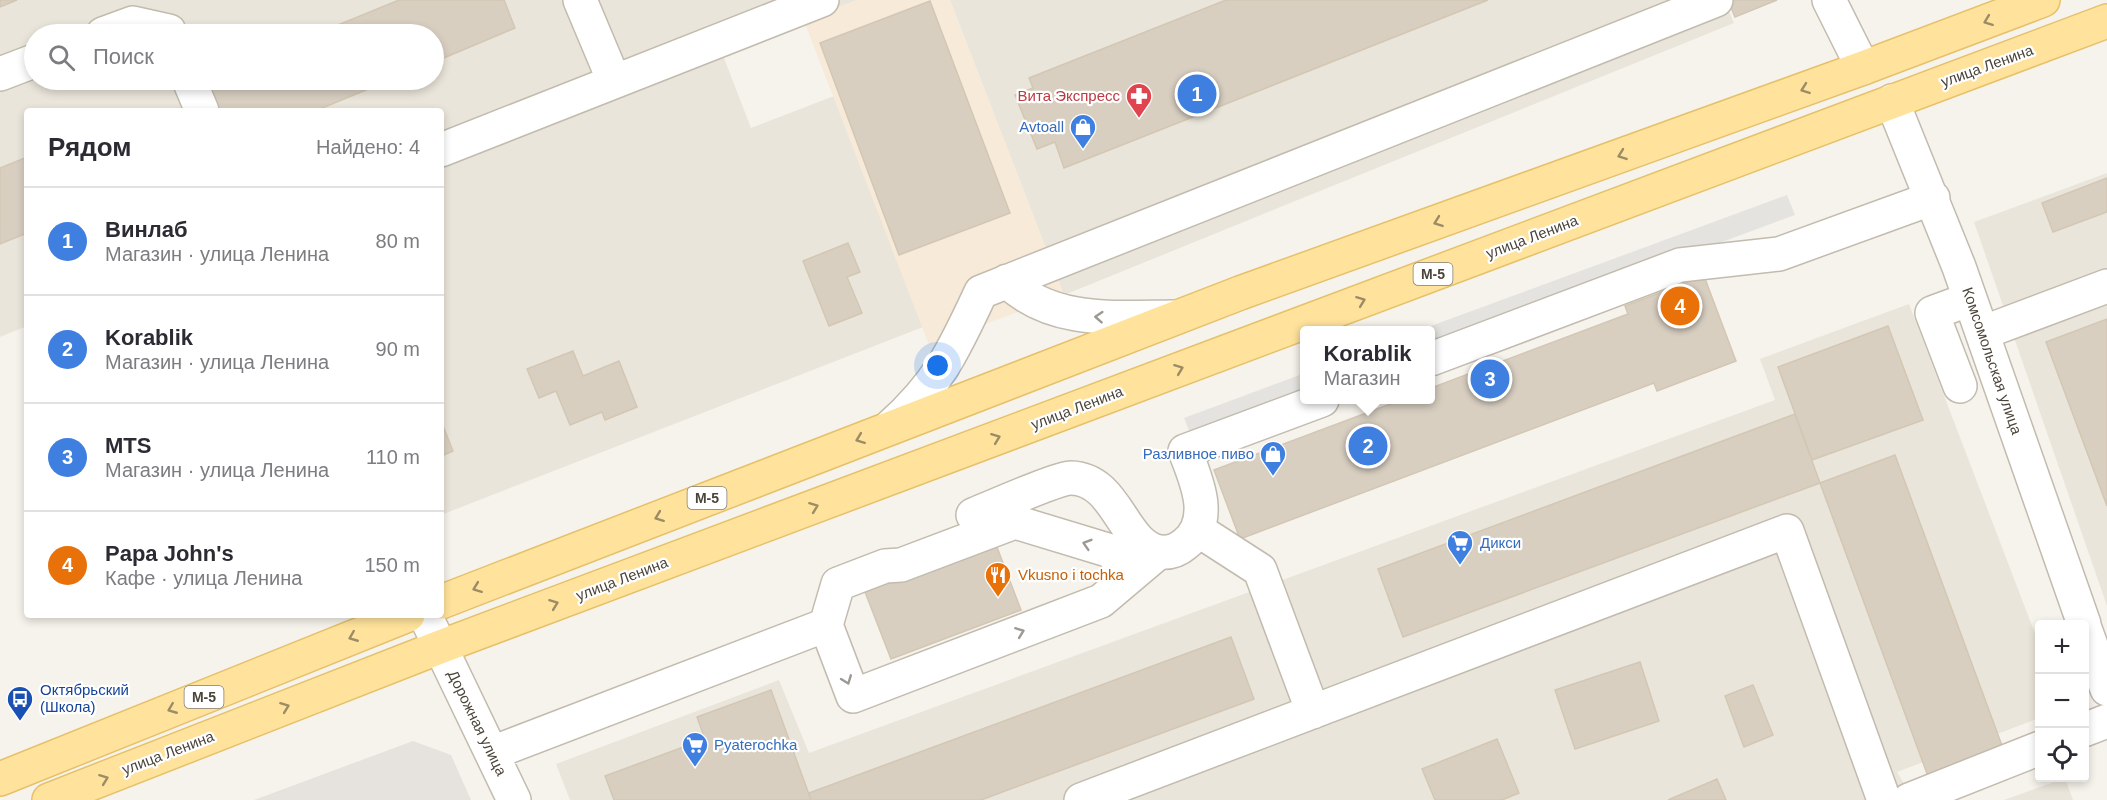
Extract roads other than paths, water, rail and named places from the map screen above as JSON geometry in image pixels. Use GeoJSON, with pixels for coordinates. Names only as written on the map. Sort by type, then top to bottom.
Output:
{"type":"FeatureCollection","features":[{"type":"Feature","properties":{"kind":"main road","name":"М-5"},"geometry":{"type":"LineString","coordinates":[[444,601],[1178,317],[1863,68],[2043,0]]}},
{"type":"Feature","properties":{"kind":"main road","name":"улица Ленина"},"geometry":{"type":"LineString","coordinates":[[49,800],[440,647],[2107,21]]}},
{"type":"Feature","properties":{"kind":"main road","name":"М-5"},"geometry":{"type":"LineString","coordinates":[[0,779],[401,618]]}},
{"type":"Feature","properties":{"kind":"street"},"geometry":{"type":"LineString","coordinates":[[580,0],[614,81]]}},
{"type":"Feature","properties":{"kind":"street"},"geometry":{"type":"LineString","coordinates":[[444,149],[822,0]]}},
{"type":"Feature","properties":{"kind":"street"},"geometry":{"type":"LineString","coordinates":[[890,427],[918,402],[938,376],[994,286],[1716,0]]}},
{"type":"Feature","properties":{"kind":"street"},"geometry":{"type":"LineString","coordinates":[[1828,0],[1863,68]]}},
{"type":"Feature","properties":{"kind":"street"},"geometry":{"type":"LineString","coordinates":[[0,74],[24,65]]}},
{"type":"Feature","properties":{"kind":"street"},"geometry":{"type":"LineString","coordinates":[[193,90],[200,108]]}},
{"type":"Feature","properties":{"kind":"street","name":"Комсомольская улица"},"geometry":{"type":"LineString","coordinates":[[1892,101],[1933,198],[1970,299],[2092,639],[2107,689]]}},
{"type":"Feature","properties":{"kind":"street"},"geometry":{"type":"LineString","coordinates":[[1435,357],[1680,265],[1779,254],[1933,198]]}},
{"type":"Feature","properties":{"kind":"street"},"geometry":{"type":"LineString","coordinates":[[994,286],[1022,295],[1053,311],[1098,318],[1178,317]]}},
{"type":"Feature","properties":{"kind":"street"},"geometry":{"type":"LineString","coordinates":[[1982,333],[2107,286]]}},
{"type":"Feature","properties":{"kind":"street"},"geometry":{"type":"LineString","coordinates":[[1960,386],[1932,313],[1970,299]]}},
{"type":"Feature","properties":{"kind":"street"},"geometry":{"type":"LineString","coordinates":[[1125,580],[1114,552],[1015,522],[901,565],[885,566],[838,584],[826,625],[853,696],[1101,601],[1159,552],[1177,550],[1198,530],[1202,509],[1199,487],[1185,451],[1309,404]]}},
{"type":"Feature","properties":{"kind":"street"},"geometry":{"type":"LineString","coordinates":[[885,566],[912,538],[1070,478],[1090,482],[1110,500],[1134,537],[1159,552]]}},
{"type":"Feature","properties":{"kind":"street"},"geometry":{"type":"LineString","coordinates":[[1198,530],[1260,570],[1313,712]]}},
{"type":"Feature","properties":{"kind":"street"},"geometry":{"type":"LineString","coordinates":[[1081,800],[1787,531],[1884,800]]}},
{"type":"Feature","properties":{"kind":"street","name":"Дорожная улица"},"geometry":{"type":"LineString","coordinates":[[426,618],[514,800]]}},
{"type":"Feature","properties":{"kind":"street"},"geometry":{"type":"LineString","coordinates":[[492,753],[826,625]]}},
{"type":"Feature","properties":{"kind":"street"},"geometry":{"type":"LineString","coordinates":[[2089,728],[2107,721]]}},
{"type":"Feature","properties":{"kind":"street"},"geometry":{"type":"LineString","coordinates":[[1909,800],[2035,750]]}},
{"type":"Feature","properties":{"kind":"place","name":"Винлаб"},"geometry":{"type":"Point","coordinates":[1197,94]}},
{"type":"Feature","properties":{"kind":"place","name":"Вита Экспресс"},"geometry":{"type":"Point","coordinates":[1139,119]}},
{"type":"Feature","properties":{"kind":"place","name":"Avtoall"},"geometry":{"type":"Point","coordinates":[1083,150]}},
{"type":"Feature","properties":{"kind":"place","name":"Papa John's"},"geometry":{"type":"Point","coordinates":[1680,306]}},
{"type":"Feature","properties":{"kind":"place","name":"MTS"},"geometry":{"type":"Point","coordinates":[1490,379]}},
{"type":"Feature","properties":{"kind":"place","name":"Korablik"},"geometry":{"type":"Point","coordinates":[1368,446]}},
{"type":"Feature","properties":{"kind":"place","name":"Разливное пиво"},"geometry":{"type":"Point","coordinates":[1273,477]}},
{"type":"Feature","properties":{"kind":"place","name":"Дикси"},"geometry":{"type":"Point","coordinates":[1460,566]}},
{"type":"Feature","properties":{"kind":"place","name":"Vkusno i tochka"},"geometry":{"type":"Point","coordinates":[998,598]}},
{"type":"Feature","properties":{"kind":"place","name":"Октябрьский (Школа)"},"geometry":{"type":"Point","coordinates":[20,722]}},
{"type":"Feature","properties":{"kind":"place","name":"Pyaterochka"},"geometry":{"type":"Point","coordinates":[695,768]}}]}
